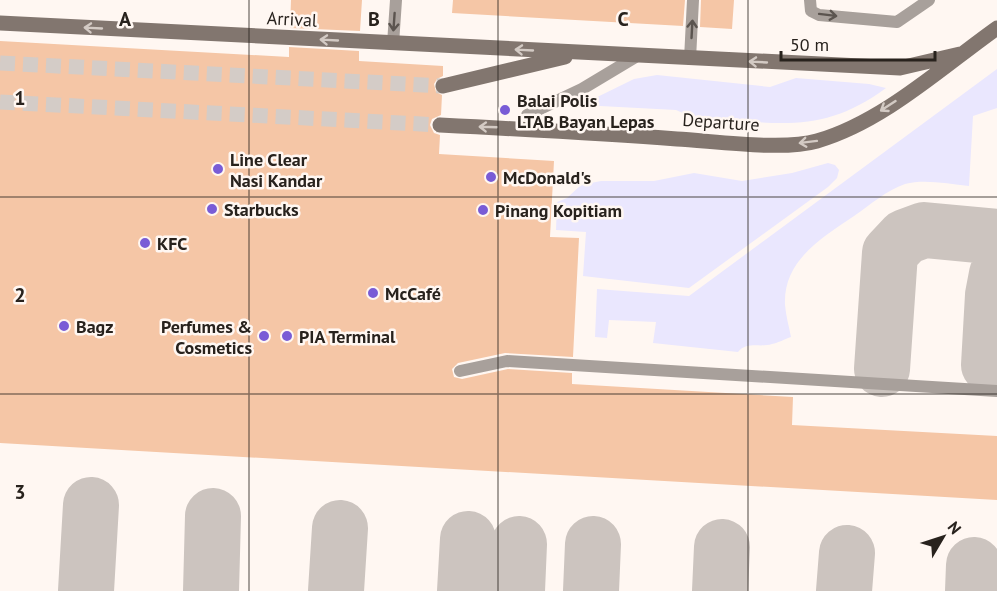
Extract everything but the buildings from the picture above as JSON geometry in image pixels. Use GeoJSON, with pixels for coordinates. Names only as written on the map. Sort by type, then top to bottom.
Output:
{"type":"FeatureCollection","features":[{"type":"Feature","properties":{"kind":"street","name":"Arrival"},"geometry":{"type":"LineString","coordinates":[[0,23],[900,68],[960,54]]}},
{"type":"Feature","properties":{"kind":"street","name":"Departure"},"geometry":{"type":"LineString","coordinates":[[441,126],[566,130],[778,145],[816,142],[863,123],[997,28]]}},
{"type":"Feature","properties":{"kind":"street","name":"Arrival"},"geometry":{"type":"LineString","coordinates":[[443,86],[582,53]]}},
{"type":"Feature","properties":{"kind":"lane"},"geometry":{"type":"LineString","coordinates":[[393,44],[396,0]]}},
{"type":"Feature","properties":{"kind":"lane"},"geometry":{"type":"LineString","coordinates":[[690,58],[693,0]]}},
{"type":"Feature","properties":{"kind":"lane"},"geometry":{"type":"LineString","coordinates":[[810,0],[811,11],[819,15],[890,22],[904,18],[929,0]]}},
{"type":"Feature","properties":{"kind":"lane"},"geometry":{"type":"LineString","coordinates":[[527,115],[582,89],[637,56]]}},
{"type":"Feature","properties":{"kind":"lane"},"geometry":{"type":"LineString","coordinates":[[460,371],[507,362],[997,391]]}},
{"type":"Feature","properties":{"kind":"shaded area"},"geometry":{"type":"Polygon","coordinates":[[[997,69],[997,108],[973,116],[969,186],[929,182],[905,184],[885,194],[818,242],[798,263],[790,275],[786,289],[785,305],[791,337],[777,343],[745,347],[738,352],[653,343],[656,322],[609,320],[607,338],[595,337],[597,289],[689,296],[997,69]]]}},
{"type":"Feature","properties":{"kind":"shaded area"},"geometry":{"type":"Polygon","coordinates":[[[657,75],[770,87],[796,78],[869,84],[886,88],[867,101],[830,117],[794,123],[710,119],[676,110],[581,105],[634,79],[657,75]]]}},
{"type":"Feature","properties":{"kind":"shaded area"},"geometry":{"type":"Polygon","coordinates":[[[828,163],[835,165],[839,170],[837,178],[828,187],[689,288],[583,276],[586,232],[556,230],[557,202],[567,198],[581,185],[601,181],[654,181],[694,173],[742,181],[792,173],[828,163]]]}},
{"type":"Feature","properties":{"kind":"taxiway"},"geometry":{"type":"LineString","coordinates":[[882,369],[890,253],[905,237],[924,230],[997,237]]}},
{"type":"Feature","properties":{"kind":"taxiway"},"geometry":{"type":"LineString","coordinates":[[989,365],[993,295],[997,274]]}},
{"type":"Feature","properties":{"kind":"taxiway"},"geometry":{"type":"LineString","coordinates":[[86,591],[91,505]]}},
{"type":"Feature","properties":{"kind":"taxiway"},"geometry":{"type":"LineString","coordinates":[[211,591],[213,516]]}},
{"type":"Feature","properties":{"kind":"taxiway"},"geometry":{"type":"LineString","coordinates":[[336,591],[340,528]]}},
{"type":"Feature","properties":{"kind":"taxiway"},"geometry":{"type":"LineString","coordinates":[[465,591],[468,539]]}},
{"type":"Feature","properties":{"kind":"taxiway"},"geometry":{"type":"LineString","coordinates":[[517,591],[519,544]]}},
{"type":"Feature","properties":{"kind":"taxiway"},"geometry":{"type":"LineString","coordinates":[[591,591],[593,544]]}},
{"type":"Feature","properties":{"kind":"taxiway"},"geometry":{"type":"LineString","coordinates":[[720,591],[722,547]]}},
{"type":"Feature","properties":{"kind":"taxiway"},"geometry":{"type":"LineString","coordinates":[[844,591],[847,553]]}},
{"type":"Feature","properties":{"kind":"taxiway"},"geometry":{"type":"LineString","coordinates":[[973,591],[974,565]]}},
{"type":"Feature","properties":{"kind":"tunnel"},"geometry":{"type":"LineString","coordinates":[[0,63],[443,86]]}},
{"type":"Feature","properties":{"kind":"tunnel"},"geometry":{"type":"LineString","coordinates":[[0,102],[440,125]]}},
{"type":"Feature","properties":{"kind":"place","name":"Balai Polis LTAB Bayan Lepas"},"geometry":{"type":"Point","coordinates":[505,110]}},
{"type":"Feature","properties":{"kind":"place","name":"Line Clear Nasi Kandar"},"geometry":{"type":"Point","coordinates":[218,169]}},
{"type":"Feature","properties":{"kind":"place","name":"McDonald's"},"geometry":{"type":"Point","coordinates":[491,177]}},
{"type":"Feature","properties":{"kind":"place","name":"Starbucks"},"geometry":{"type":"Point","coordinates":[212,209]}},
{"type":"Feature","properties":{"kind":"place","name":"Pinang Kopitiam"},"geometry":{"type":"Point","coordinates":[483,210]}},
{"type":"Feature","properties":{"kind":"place","name":"KFC"},"geometry":{"type":"Point","coordinates":[145,243]}},
{"type":"Feature","properties":{"kind":"place","name":"McCafé"},"geometry":{"type":"Point","coordinates":[373,293]}},
{"type":"Feature","properties":{"kind":"place","name":"Bagz"},"geometry":{"type":"Point","coordinates":[64,326]}},
{"type":"Feature","properties":{"kind":"place","name":"Perfumes & Cosmetics"},"geometry":{"type":"Point","coordinates":[264,336]}},
{"type":"Feature","properties":{"kind":"place","name":"PIA Terminal"},"geometry":{"type":"Point","coordinates":[287,336]}}]}
